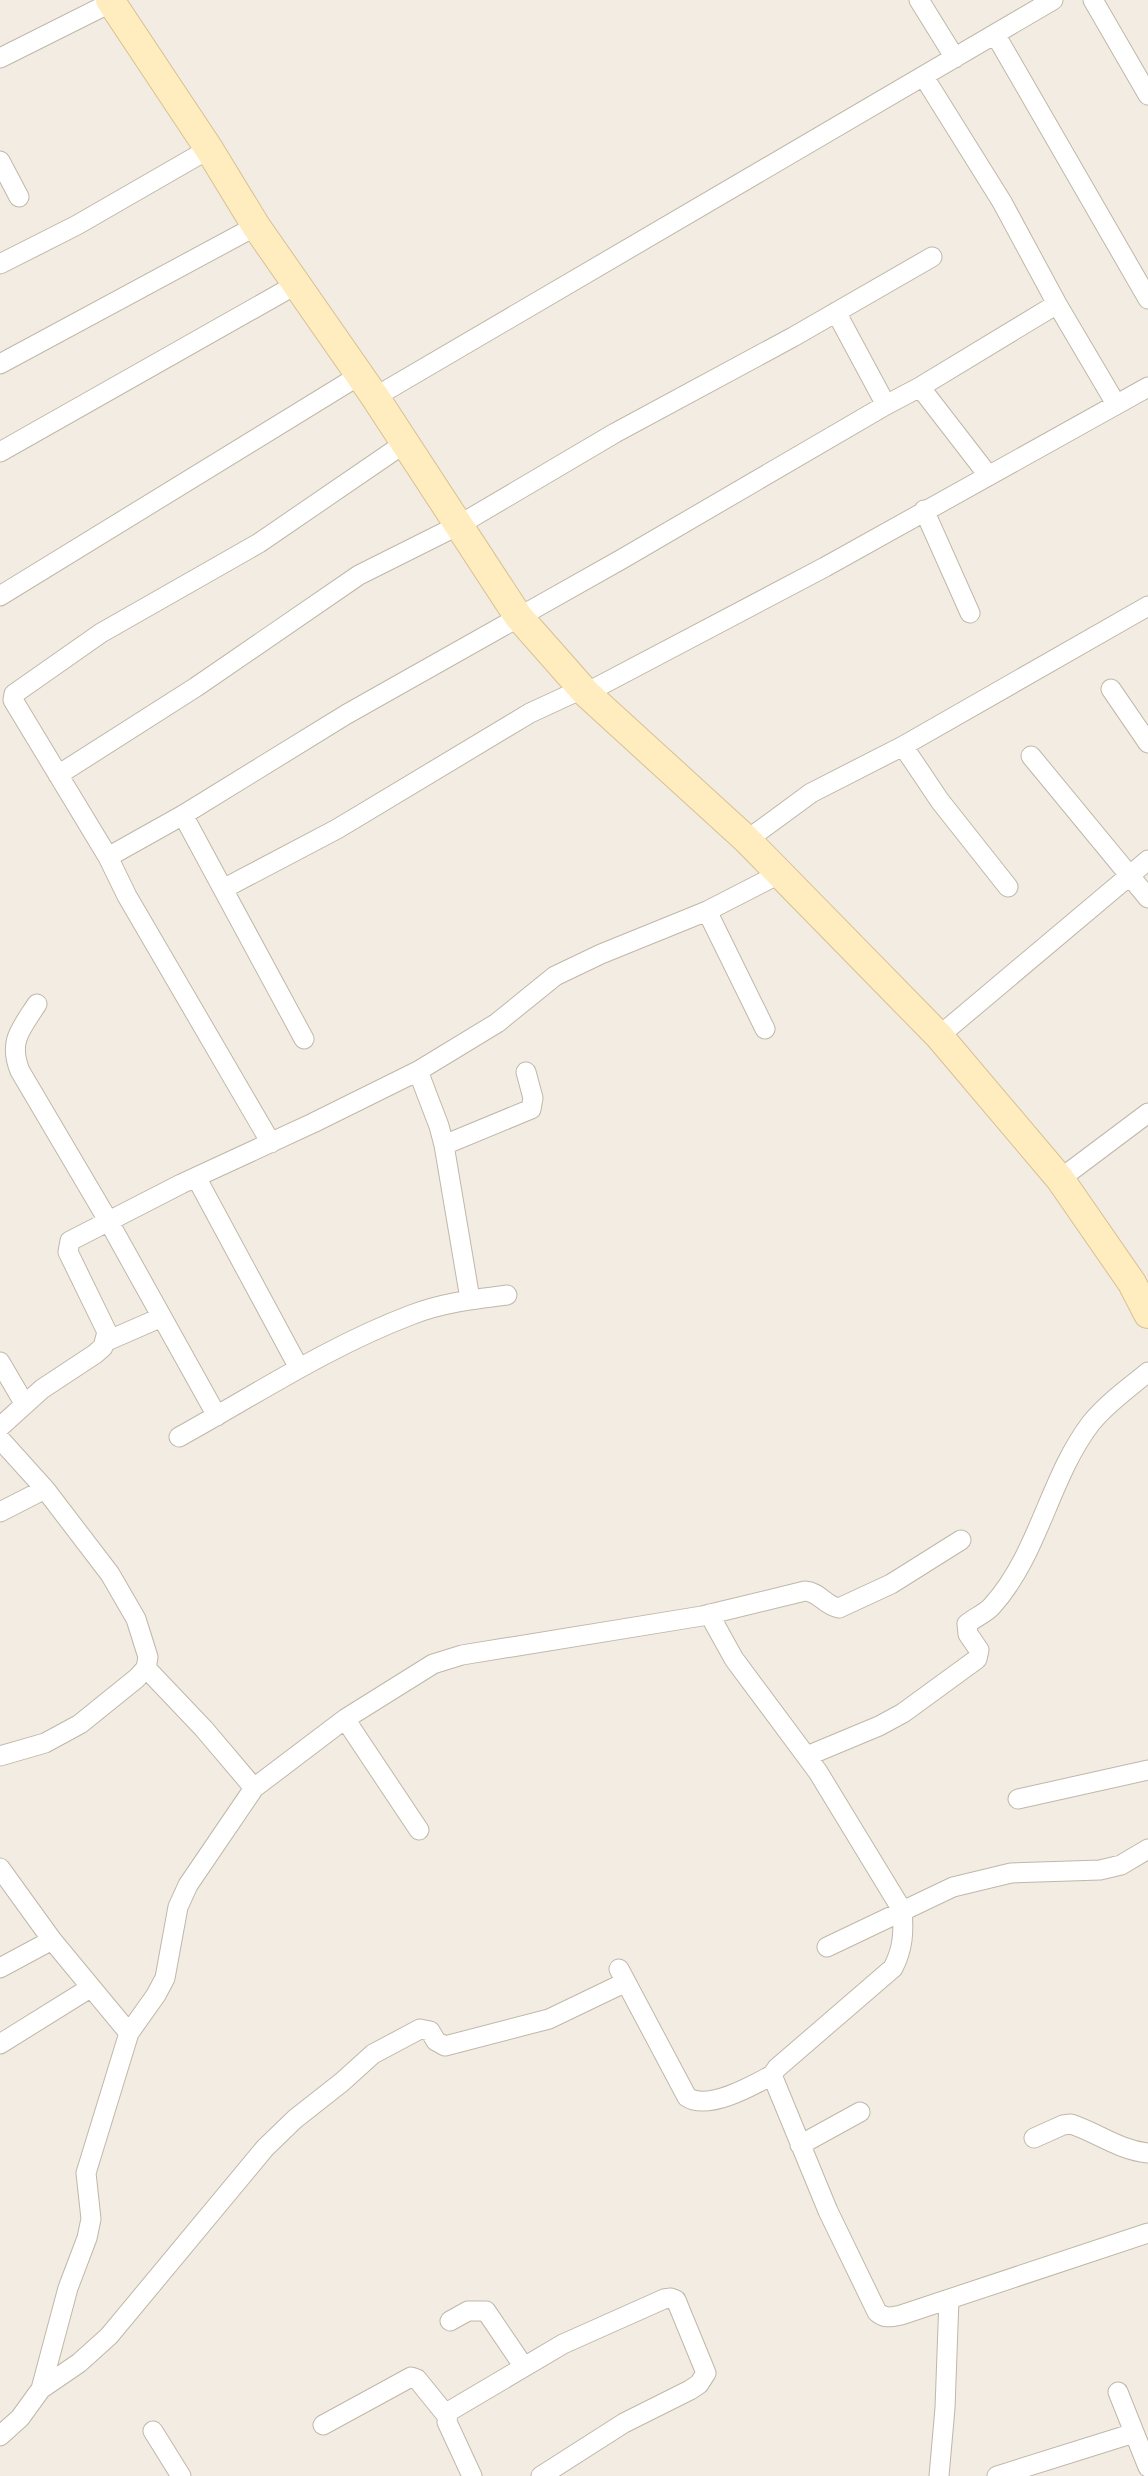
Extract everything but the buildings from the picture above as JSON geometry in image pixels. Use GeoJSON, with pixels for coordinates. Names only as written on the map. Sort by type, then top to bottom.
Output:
{"type":"FeatureCollection","features":[{"type":"Feature","properties":{"kind":"street"},"geometry":{"type":"LineString","coordinates":[[919,0],[955,58]]}},
{"type":"Feature","properties":{"kind":"street"},"geometry":{"type":"LineString","coordinates":[[0,596],[368,386],[924,77],[1053,0]]}},
{"type":"Feature","properties":{"kind":"street"},"geometry":{"type":"LineString","coordinates":[[1093,0],[1148,95]]}},
{"type":"Feature","properties":{"kind":"street"},"geometry":{"type":"LineString","coordinates":[[0,58],[111,1],[209,149],[256,226],[368,386],[518,616],[584,691],[747,840],[939,1036],[1060,1179],[1132,1283],[1148,1314]]}},
{"type":"Feature","properties":{"kind":"street"},"geometry":{"type":"LineString","coordinates":[[995,34],[1148,299]]}},
{"type":"Feature","properties":{"kind":"street"},"geometry":{"type":"LineString","coordinates":[[924,77],[1002,202],[1057,304],[1116,404]]}},
{"type":"Feature","properties":{"kind":"street"},"geometry":{"type":"LineString","coordinates":[[0,264],[76,225],[209,149]]}},
{"type":"Feature","properties":{"kind":"street"},"geometry":{"type":"LineString","coordinates":[[0,161],[19,197]]}},
{"type":"Feature","properties":{"kind":"street"},"geometry":{"type":"LineString","coordinates":[[0,364],[256,226]]}},
{"type":"Feature","properties":{"kind":"street"},"geometry":{"type":"LineString","coordinates":[[58,775],[196,688],[359,575],[459,525],[615,433],[932,257]]}},
{"type":"Feature","properties":{"kind":"street"},"geometry":{"type":"LineString","coordinates":[[0,452],[297,284]]}},
{"type":"Feature","properties":{"kind":"street"},"geometry":{"type":"LineString","coordinates":[[108,857],[183,815],[346,714],[630,554],[886,405],[920,388],[1057,304]]}},
{"type":"Feature","properties":{"kind":"street"},"geometry":{"type":"LineString","coordinates":[[836,312],[886,405]]}},
{"type":"Feature","properties":{"kind":"street"},"geometry":{"type":"LineString","coordinates":[[222,888],[337,829],[530,713],[584,691],[825,567],[924,510],[1148,387]]}},
{"type":"Feature","properties":{"kind":"street"},"geometry":{"type":"LineString","coordinates":[[920,388],[988,475]]}},
{"type":"Feature","properties":{"kind":"street"},"geometry":{"type":"LineString","coordinates":[[270,1143],[127,896],[108,857],[13,700],[17,690],[101,633],[259,543],[405,444]]}},
{"type":"Feature","properties":{"kind":"street"},"geometry":{"type":"LineString","coordinates":[[924,510],[970,613]]}},
{"type":"Feature","properties":{"kind":"street"},"geometry":{"type":"LineString","coordinates":[[747,840],[811,794],[903,746],[1148,606]]}},
{"type":"Feature","properties":{"kind":"street"},"geometry":{"type":"LineString","coordinates":[[1111,689],[1148,743]]}},
{"type":"Feature","properties":{"kind":"street"},"geometry":{"type":"LineString","coordinates":[[903,746],[940,801],[1008,887]]}},
{"type":"Feature","properties":{"kind":"street"},"geometry":{"type":"LineString","coordinates":[[1031,756],[1148,898]]}},
{"type":"Feature","properties":{"kind":"street"},"geometry":{"type":"LineString","coordinates":[[183,815],[304,1039]]}},
{"type":"Feature","properties":{"kind":"street"},"geometry":{"type":"LineString","coordinates":[[939,1036],[1148,860]]}},
{"type":"Feature","properties":{"kind":"street"},"geometry":{"type":"LineString","coordinates":[[106,1341],[107,1332],[68,1252],[68,1245],[76,1237],[196,1177],[418,1071],[497,1023],[555,976],[609,950],[707,911],[779,874]]}},
{"type":"Feature","properties":{"kind":"street"},"geometry":{"type":"LineString","coordinates":[[707,911],[765,1029]]}},
{"type":"Feature","properties":{"kind":"street"},"geometry":{"type":"LineString","coordinates":[[37,1004],[21,1029],[14,1045],[15,1057],[20,1071],[109,1222],[217,1416]]}},
{"type":"Feature","properties":{"kind":"street"},"geometry":{"type":"LineString","coordinates":[[418,1071],[439,1126],[444,1145],[470,1299]]}},
{"type":"Feature","properties":{"kind":"street"},"geometry":{"type":"LineString","coordinates":[[444,1145],[531,1109],[533,1098],[526,1072]]}},
{"type":"Feature","properties":{"kind":"street"},"geometry":{"type":"LineString","coordinates":[[1060,1179],[1148,1113]]}},
{"type":"Feature","properties":{"kind":"street"},"geometry":{"type":"LineString","coordinates":[[196,1177],[299,1368]]}},
{"type":"Feature","properties":{"kind":"street"},"geometry":{"type":"LineString","coordinates":[[179,1437],[299,1368],[412,1314],[470,1299],[508,1295]]}},
{"type":"Feature","properties":{"kind":"street"},"geometry":{"type":"LineString","coordinates":[[0,1427],[42,1388],[95,1354],[106,1341],[162,1317]]}},
{"type":"Feature","properties":{"kind":"street"},"geometry":{"type":"LineString","coordinates":[[0,1362],[24,1403]]}},
{"type":"Feature","properties":{"kind":"street"},"geometry":{"type":"LineString","coordinates":[[807,1756],[879,1726],[903,1713],[977,1659],[979,1650],[968,1634],[967,1624],[990,1609],[1009,1584],[1026,1553],[1068,1458],[1091,1422],[1110,1402],[1148,1372]]}},
{"type":"Feature","properties":{"kind":"street"},"geometry":{"type":"LineString","coordinates":[[0,1439],[45,1489],[110,1574],[136,1619],[148,1657],[146,1668],[137,1678],[80,1724],[45,1744],[0,1756]]}},
{"type":"Feature","properties":{"kind":"street"},"geometry":{"type":"LineString","coordinates":[[0,1512],[45,1489]]}},
{"type":"Feature","properties":{"kind":"street"},"geometry":{"type":"LineString","coordinates":[[41,2389],[68,2288],[87,2238],[91,2220],[86,2172],[129,2033],[156,1996],[165,1978],[178,1907],[188,1885],[254,1788],[345,1719],[433,1664],[448,1658],[709,1614],[805,1591],[813,1592],[834,1607],[847,1606],[891,1584],[961,1540]]}},
{"type":"Feature","properties":{"kind":"street"},"geometry":{"type":"LineString","coordinates":[[0,2436],[20,2418],[41,2389],[79,2363],[109,2336],[265,2148],[295,2119],[342,2082],[373,2054],[420,2029],[430,2031],[436,2041],[445,2046],[549,2019],[623,1976],[687,2097],[693,2101],[703,2102],[740,2091],[772,2075],[777,2068],[893,1968],[900,1953],[904,1932],[902,1910],[807,1756],[734,1659],[709,1614]]}},
{"type":"Feature","properties":{"kind":"street"},"geometry":{"type":"LineString","coordinates":[[146,1668],[204,1729],[254,1788]]}},
{"type":"Feature","properties":{"kind":"street"},"geometry":{"type":"LineString","coordinates":[[345,1719],[419,1830]]}},
{"type":"Feature","properties":{"kind":"street"},"geometry":{"type":"LineString","coordinates":[[1018,1799],[1148,1770]]}},
{"type":"Feature","properties":{"kind":"street"},"geometry":{"type":"LineString","coordinates":[[827,1947],[953,1887],[1011,1873],[1100,1870],[1121,1864],[1148,1850]]}},
{"type":"Feature","properties":{"kind":"street"},"geometry":{"type":"LineString","coordinates":[[0,1868],[52,1940],[129,2033]]}},
{"type":"Feature","properties":{"kind":"street"},"geometry":{"type":"LineString","coordinates":[[0,1968],[52,1940]]}},
{"type":"Feature","properties":{"kind":"street"},"geometry":{"type":"LineString","coordinates":[[0,2044],[90,1988]]}},
{"type":"Feature","properties":{"kind":"street"},"geometry":{"type":"LineString","coordinates":[[772,2075],[828,2211],[877,2312],[883,2316],[890,2318],[1148,2232]]}},
{"type":"Feature","properties":{"kind":"street"},"geometry":{"type":"LineString","coordinates":[[800,2145],[860,2112]]}},
{"type":"Feature","properties":{"kind":"street"},"geometry":{"type":"LineString","coordinates":[[1034,2138],[1064,2125],[1071,2124],[1115,2146],[1148,2153]]}},
{"type":"Feature","properties":{"kind":"street"},"geometry":{"type":"LineString","coordinates":[[472,2476],[447,2422],[447,2416],[452,2409],[563,2344],[664,2299],[671,2298],[679,2306],[706,2373],[699,2384],[624,2423],[541,2476]]}},
{"type":"Feature","properties":{"kind":"street"},"geometry":{"type":"LineString","coordinates":[[938,2476],[945,2408],[949,2299]]}},
{"type":"Feature","properties":{"kind":"street"},"geometry":{"type":"LineString","coordinates":[[450,2321],[468,2311],[486,2311],[524,2367]]}},
{"type":"Feature","properties":{"kind":"street"},"geometry":{"type":"LineString","coordinates":[[322,2425],[411,2377],[417,2379],[447,2416]]}},
{"type":"Feature","properties":{"kind":"street"},"geometry":{"type":"LineString","coordinates":[[1118,2392],[1148,2467]]}},
{"type":"Feature","properties":{"kind":"street"},"geometry":{"type":"LineString","coordinates":[[153,2431],[181,2476]]}},
{"type":"Feature","properties":{"kind":"street"},"geometry":{"type":"LineString","coordinates":[[997,2476],[1134,2433]]}}]}
